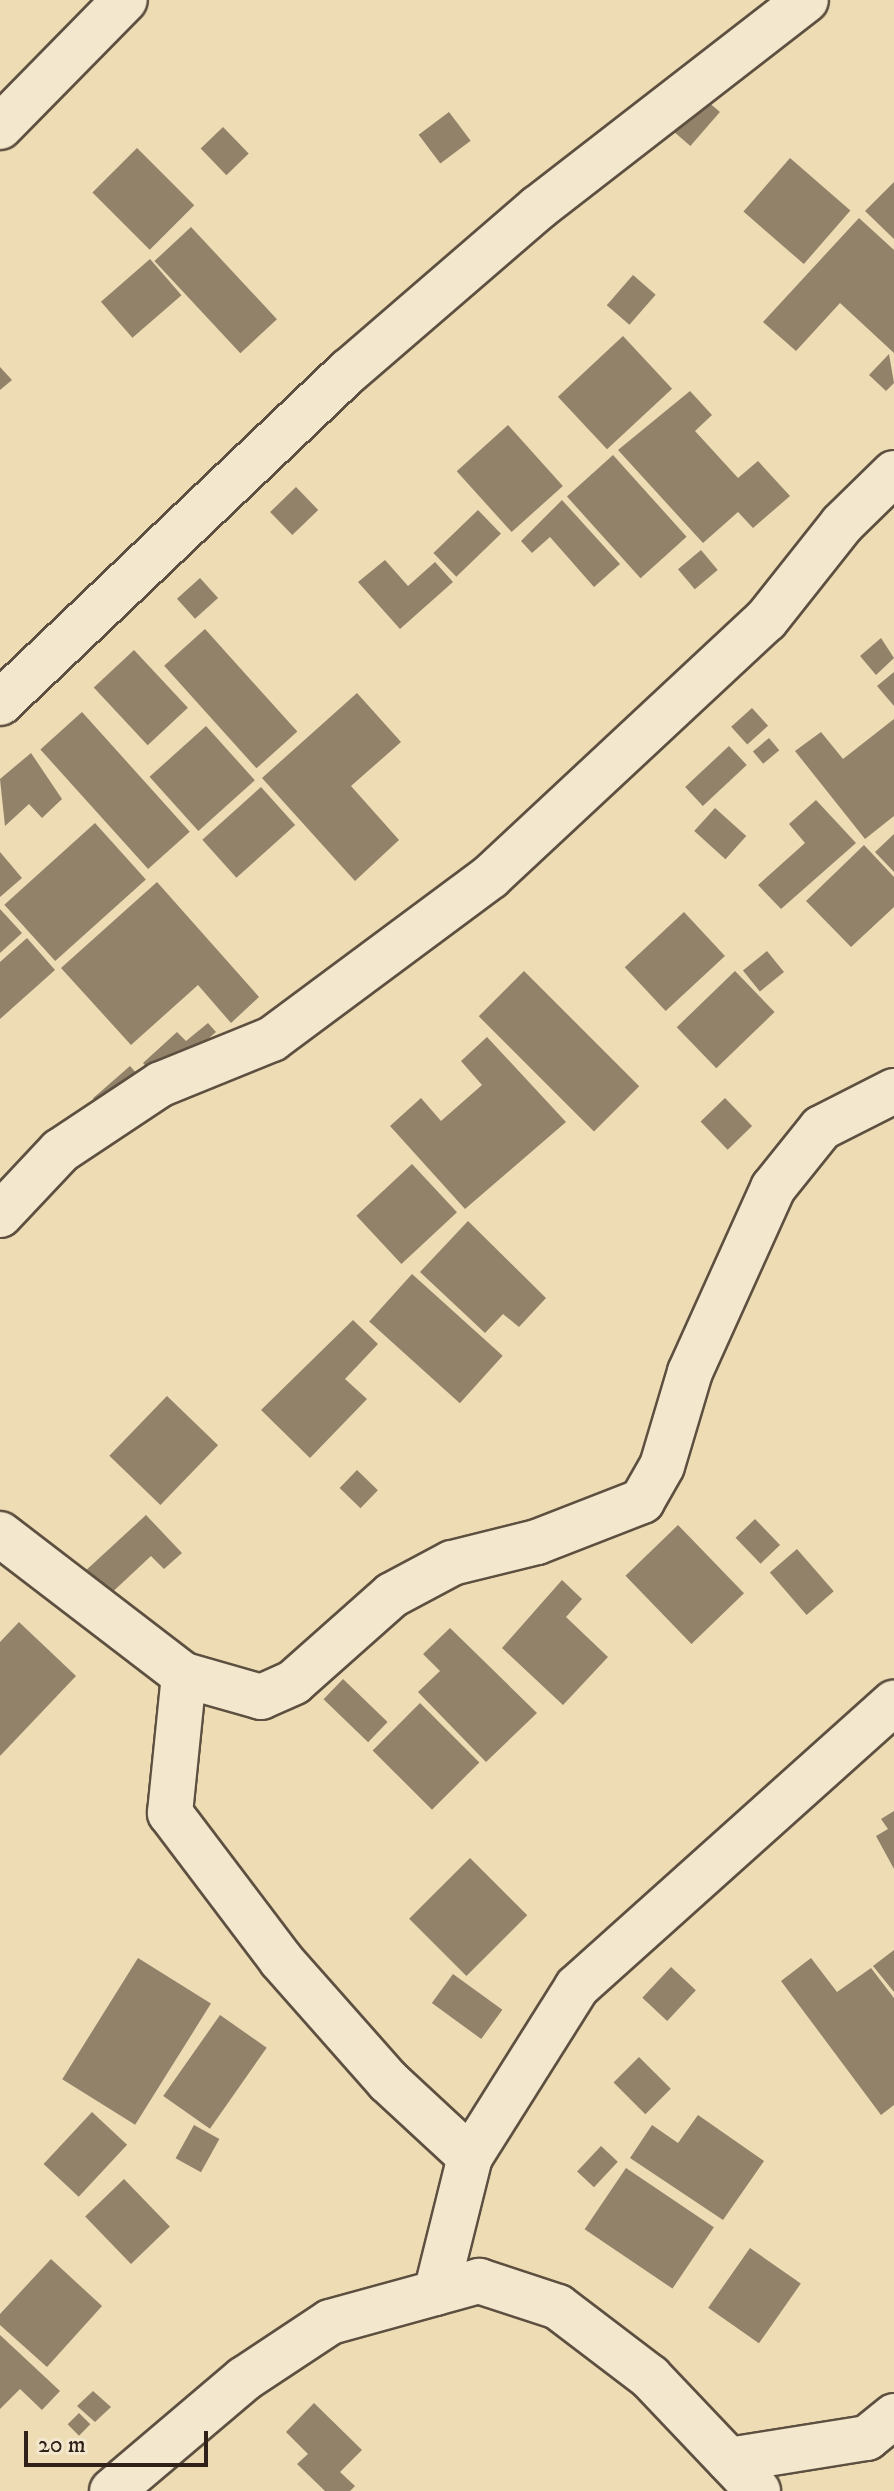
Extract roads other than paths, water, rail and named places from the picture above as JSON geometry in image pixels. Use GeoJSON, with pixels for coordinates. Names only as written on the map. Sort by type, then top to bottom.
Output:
{"type":"FeatureCollection","features":[{"type":"Feature","properties":{"kind":"street"},"geometry":{"type":"LineString","coordinates":[[0,127],[125,0]]}},
{"type":"Feature","properties":{"kind":"street"},"geometry":{"type":"LineString","coordinates":[[0,703],[349,371],[538,208],[806,0]]}},
{"type":"Feature","properties":{"kind":"street"},"geometry":{"type":"LineString","coordinates":[[0,1215],[60,1151],[161,1084],[272,1039],[490,877],[766,620],[894,473]]}},
{"type":"Feature","properties":{"kind":"street"},"geometry":{"type":"LineString","coordinates":[[0,1534],[184,1675],[261,1697],[294,1682],[392,1595],[452,1563],[537,1542],[642,1501],[662,1466],[690,1372],[773,1188],[821,1128],[894,1091]]}},
{"type":"Feature","properties":{"kind":"street"},"geometry":{"type":"LineString","coordinates":[[184,1675],[170,1813],[281,1960],[388,2081],[470,2157]]}},
{"type":"Feature","properties":{"kind":"street"},"geometry":{"type":"LineString","coordinates":[[436,2293],[470,2157],[577,1987],[894,1703]]}},
{"type":"Feature","properties":{"kind":"street"},"geometry":{"type":"LineString","coordinates":[[112,2491],[244,2379],[330,2322],[479,2281],[558,2307],[650,2377],[744,2476],[867,2438],[894,2416]]}}]}
